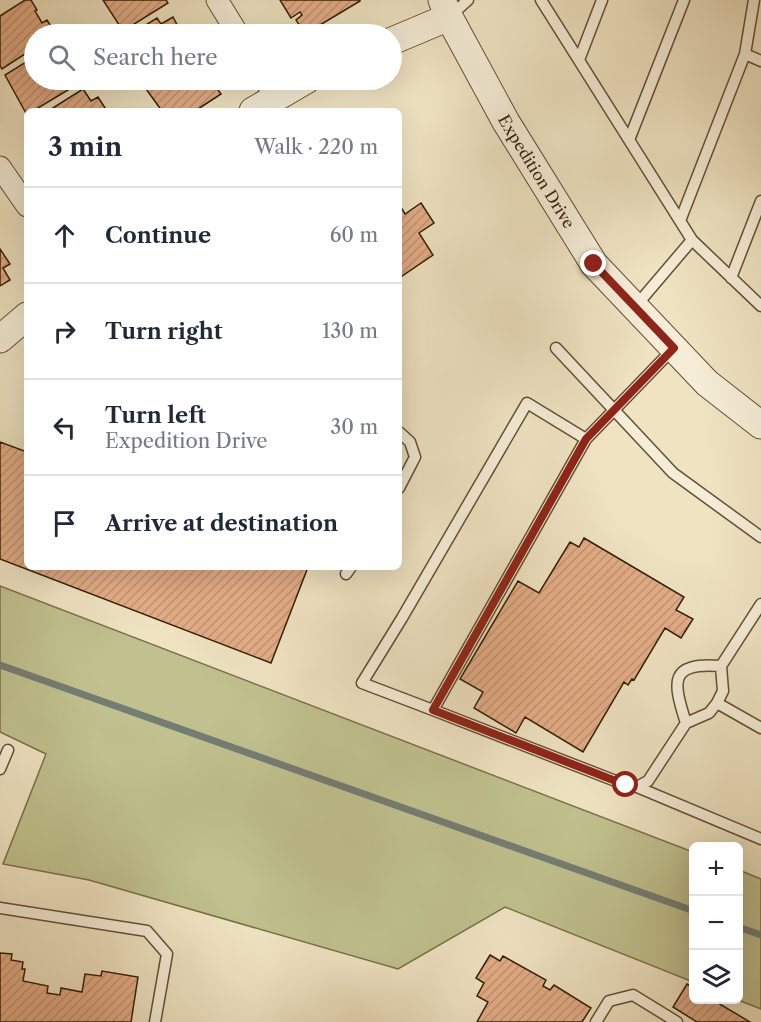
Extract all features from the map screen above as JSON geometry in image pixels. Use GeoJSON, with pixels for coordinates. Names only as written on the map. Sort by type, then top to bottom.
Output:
{"type":"FeatureCollection","features":[{"type":"Feature","properties":{"kind":"street"},"geometry":{"type":"LineString","coordinates":[[217,0],[232,24]]}},
{"type":"Feature","properties":{"kind":"street"},"geometry":{"type":"LineString","coordinates":[[402,36],[453,6]]}},
{"type":"Feature","properties":{"kind":"street","name":"Expedition Drive"},"geometry":{"type":"LineString","coordinates":[[453,6],[506,122],[594,264],[707,383],[761,425]]}},
{"type":"Feature","properties":{"kind":"street"},"geometry":{"type":"LineString","coordinates":[[255,108],[269,90]]}},
{"type":"Feature","properties":{"kind":"street"},"geometry":{"type":"LineString","coordinates":[[0,167],[24,202]]}},
{"type":"Feature","properties":{"kind":"lane"},"geometry":{"type":"LineString","coordinates":[[542,0],[692,240],[761,306]]}},
{"type":"Feature","properties":{"kind":"lane"},"geometry":{"type":"LineString","coordinates":[[579,60],[602,0]]}},
{"type":"Feature","properties":{"kind":"lane"},"geometry":{"type":"LineString","coordinates":[[629,140],[684,0]]}},
{"type":"Feature","properties":{"kind":"lane"},"geometry":{"type":"LineString","coordinates":[[680,220],[745,54],[754,0]]}},
{"type":"Feature","properties":{"kind":"lane"},"geometry":{"type":"LineString","coordinates":[[745,54],[761,61]]}},
{"type":"Feature","properties":{"kind":"lane"},"geometry":{"type":"LineString","coordinates":[[731,278],[761,201]]}},
{"type":"Feature","properties":{"kind":"lane"},"geometry":{"type":"LineString","coordinates":[[635,307],[692,240]]}},
{"type":"Feature","properties":{"kind":"lane"},"geometry":{"type":"LineString","coordinates":[[556,348],[673,473],[761,537]]}},
{"type":"Feature","properties":{"kind":"lane"},"geometry":{"type":"LineString","coordinates":[[433,710],[586,439],[674,348]]}},
{"type":"Feature","properties":{"kind":"lane"},"geometry":{"type":"LineString","coordinates":[[586,439],[527,403],[362,683],[626,785],[637,787],[761,839]]}},
{"type":"Feature","properties":{"kind":"lane"},"geometry":{"type":"LineString","coordinates":[[402,435],[410,442],[415,457],[402,482]]}},
{"type":"Feature","properties":{"kind":"lane"},"geometry":{"type":"LineString","coordinates":[[637,787],[648,781],[686,723],[709,713],[717,703],[723,691],[721,666],[761,604]]}},
{"type":"Feature","properties":{"kind":"lane"},"geometry":{"type":"LineString","coordinates":[[686,723],[678,696],[678,678],[681,672],[700,665],[721,666]]}},
{"type":"Feature","properties":{"kind":"lane"},"geometry":{"type":"LineString","coordinates":[[717,703],[761,728]]}},
{"type":"Feature","properties":{"kind":"lane"},"geometry":{"type":"LineString","coordinates":[[0,769],[8,750]]}},
{"type":"Feature","properties":{"kind":"lane"},"geometry":{"type":"LineString","coordinates":[[0,908],[147,932],[167,954],[156,1022]]}},
{"type":"Feature","properties":{"kind":"lane"},"geometry":{"type":"LineString","coordinates":[[596,1022],[609,1001],[633,995],[677,1022]]}},
{"type":"Feature","properties":{"kind":"green space"},"geometry":{"type":"Polygon","coordinates":[[[0,586],[689,850],[689,980],[505,907],[398,969],[89,880],[3,864],[46,754],[0,732],[0,586]]]}},
{"type":"Feature","properties":{"kind":"green space"},"geometry":{"type":"Polygon","coordinates":[[[743,872],[761,879],[761,1009],[743,1002],[743,872]]]}},
{"type":"Feature","properties":{"kind":"building"},"geometry":{"type":"Polygon","coordinates":[[[25,0],[31,0],[42,23],[47,20],[50,24],[24,24],[24,55],[2,69],[0,66],[0,16],[25,0]]]}},
{"type":"Feature","properties":{"kind":"building"},"geometry":{"type":"Polygon","coordinates":[[[103,0],[166,0],[168,3],[134,24],[118,24],[103,0]]]}},
{"type":"Feature","properties":{"kind":"building"},"geometry":{"type":"Polygon","coordinates":[[[280,0],[360,0],[322,24],[299,24],[296,20],[302,15],[300,12],[291,18],[280,0]]]}},
{"type":"Feature","properties":{"kind":"building"},"geometry":{"type":"Polygon","coordinates":[[[173,17],[177,24],[161,24],[173,17]]]}},
{"type":"Feature","properties":{"kind":"building"},"geometry":{"type":"Polygon","coordinates":[[[157,18],[161,24],[147,24],[157,18]]]}},
{"type":"Feature","properties":{"kind":"building"},"geometry":{"type":"Polygon","coordinates":[[[24,63],[24,90],[68,90],[38,108],[24,110],[5,75],[24,63]]]}},
{"type":"Feature","properties":{"kind":"building"},"geometry":{"type":"Polygon","coordinates":[[[84,90],[91,101],[98,97],[105,108],[53,108],[84,90]]]}},
{"type":"Feature","properties":{"kind":"building"},"geometry":{"type":"Polygon","coordinates":[[[147,90],[218,90],[221,94],[200,108],[160,108],[147,90]]]}},
{"type":"Feature","properties":{"kind":"building"},"geometry":{"type":"Polygon","coordinates":[[[421,203],[434,223],[419,233],[433,255],[402,276],[402,209],[405,214],[421,203]]]}},
{"type":"Feature","properties":{"kind":"building"},"geometry":{"type":"Polygon","coordinates":[[[0,249],[10,264],[3,268],[10,280],[0,286],[0,249]]]}},
{"type":"Feature","properties":{"kind":"building"},"geometry":{"type":"Polygon","coordinates":[[[0,442],[24,451],[24,568],[0,559],[0,442]]]}},
{"type":"Feature","properties":{"kind":"building"},"geometry":{"type":"Polygon","coordinates":[[[584,538],[684,597],[676,610],[693,619],[681,638],[665,628],[634,680],[632,679],[628,685],[624,682],[583,752],[525,717],[516,733],[474,708],[483,692],[460,679],[518,581],[539,593],[570,542],[579,547],[584,538]]]}},
{"type":"Feature","properties":{"kind":"building"},"geometry":{"type":"Polygon","coordinates":[[[29,570],[307,570],[271,663],[29,570]]]}},
{"type":"Feature","properties":{"kind":"building"},"geometry":{"type":"Polygon","coordinates":[[[0,953],[12,954],[11,960],[23,962],[22,969],[25,969],[23,981],[48,986],[47,993],[60,995],[61,988],[82,992],[85,974],[101,976],[102,971],[138,977],[131,1022],[0,1022],[0,953]]]}},
{"type":"Feature","properties":{"kind":"building"},"geometry":{"type":"Polygon","coordinates":[[[490,955],[500,961],[503,956],[546,980],[543,986],[550,990],[554,985],[591,1008],[582,1022],[477,1022],[488,1002],[477,996],[484,983],[476,978],[490,955]]]}},
{"type":"Feature","properties":{"kind":"building"},"geometry":{"type":"Polygon","coordinates":[[[687,984],[689,985],[689,1004],[720,1004],[750,1022],[697,1022],[673,1007],[687,984]]]}},
{"type":"Feature","properties":{"kind":"waterway"},"geometry":{"type":"LineString","coordinates":[[0,665],[689,909]]}},
{"type":"Feature","properties":{"kind":"waterway"},"geometry":{"type":"LineString","coordinates":[[743,929],[761,935]]}},
{"type":"Feature","properties":{"kind":"route"},"geometry":{"type":"LineString","coordinates":[[594,264],[674,348],[586,439],[433,710],[626,785]]}}]}
